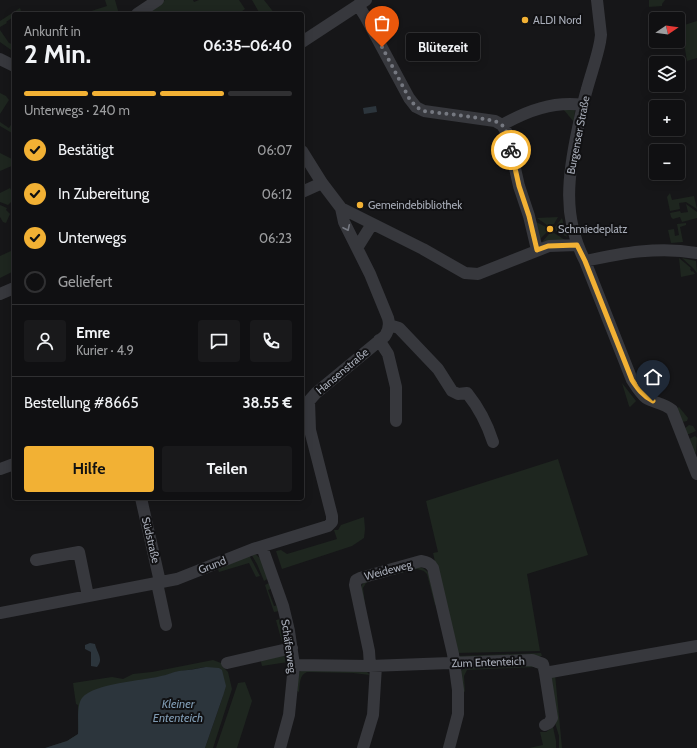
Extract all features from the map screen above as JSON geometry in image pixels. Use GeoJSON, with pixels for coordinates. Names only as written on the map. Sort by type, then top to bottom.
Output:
{"type":"FeatureCollection","features":[{"type":"Feature","properties":{"kind":"street"},"geometry":{"type":"LineString","coordinates":[[140,12],[158,0]]}},
{"type":"Feature","properties":{"kind":"street","name":"Burgenser Straße"},"geometry":{"type":"LineString","coordinates":[[597,0],[601,35],[583,105],[573,152],[569,187],[570,212],[577,245],[585,261],[632,380],[636,387],[646,397],[667,406],[672,410],[697,474]]}},
{"type":"Feature","properties":{"kind":"street"},"geometry":{"type":"LineString","coordinates":[[304,41],[362,3],[365,16],[409,98],[416,107],[424,111],[494,121],[502,125],[507,133],[519,186],[529,216],[537,250]]}},
{"type":"Feature","properties":{"kind":"street"},"geometry":{"type":"LineString","coordinates":[[0,59],[12,65]]}},
{"type":"Feature","properties":{"kind":"street"},"geometry":{"type":"LineString","coordinates":[[502,125],[534,110],[563,104],[583,105]]}},
{"type":"Feature","properties":{"kind":"street"},"geometry":{"type":"LineString","coordinates":[[304,154],[322,183],[341,208],[344,222],[377,290],[388,318],[389,325],[399,328],[438,369],[452,391],[458,394],[467,393],[476,404],[488,426],[492,442]]}},
{"type":"Feature","properties":{"kind":"street"},"geometry":{"type":"LineString","coordinates":[[304,191],[322,183]]}},
{"type":"Feature","properties":{"kind":"street"},"geometry":{"type":"LineString","coordinates":[[341,208],[469,274],[478,274],[548,246],[577,245]]}},
{"type":"Feature","properties":{"kind":"street"},"geometry":{"type":"LineString","coordinates":[[357,248],[372,224]]}},
{"type":"Feature","properties":{"kind":"street"},"geometry":{"type":"LineString","coordinates":[[585,261],[637,251],[682,250],[697,253]]}},
{"type":"Feature","properties":{"kind":"street"},"geometry":{"type":"LineString","coordinates":[[0,294],[12,289]]}},
{"type":"Feature","properties":{"kind":"street","name":"Hansenstraße"},"geometry":{"type":"LineString","coordinates":[[332,522],[331,508],[310,430],[309,401],[316,393],[385,336],[389,325]]}},
{"type":"Feature","properties":{"kind":"street","name":"Hansenstraße"},"geometry":{"type":"LineString","coordinates":[[379,340],[388,354],[396,387],[396,421]]}},
{"type":"Feature","properties":{"kind":"street"},"geometry":{"type":"LineString","coordinates":[[0,469],[12,465]]}},
{"type":"Feature","properties":{"kind":"street","name":"Südstraße"},"geometry":{"type":"LineString","coordinates":[[141,500],[166,625]]}},
{"type":"Feature","properties":{"kind":"street","name":"Grund"},"geometry":{"type":"LineString","coordinates":[[0,613],[158,583],[186,576],[262,547],[322,529],[332,522]]}},
{"type":"Feature","properties":{"kind":"street","name":"Schäferweg"},"geometry":{"type":"LineString","coordinates":[[262,547],[283,606],[294,664],[289,716],[280,748]]}},
{"type":"Feature","properties":{"kind":"street"},"geometry":{"type":"LineString","coordinates":[[36,560],[79,552],[88,596]]}},
{"type":"Feature","properties":{"kind":"street","name":"Weideweg"},"geometry":{"type":"LineString","coordinates":[[373,666],[355,585],[356,580],[421,561],[430,564],[433,568],[454,663]]}},
{"type":"Feature","properties":{"kind":"street"},"geometry":{"type":"LineString","coordinates":[[545,725],[550,723],[552,718],[546,673],[697,646]]}},
{"type":"Feature","properties":{"kind":"street"},"geometry":{"type":"LineString","coordinates":[[227,663],[292,648]]}},
{"type":"Feature","properties":{"kind":"street","name":"Zum Ententeich"},"geometry":{"type":"LineString","coordinates":[[294,664],[373,666],[532,660],[543,664],[546,673]]}},
{"type":"Feature","properties":{"kind":"street"},"geometry":{"type":"LineString","coordinates":[[449,748],[458,707],[458,690],[454,663]]}},
{"type":"Feature","properties":{"kind":"street"},"geometry":{"type":"LineString","coordinates":[[363,748],[373,716],[373,666]]}},
{"type":"Feature","properties":{"kind":"shaded area"},"geometry":{"type":"Polygon","coordinates":[[[105,0],[115,0],[118,12],[88,12],[107,6],[105,0]]]}},
{"type":"Feature","properties":{"kind":"shaded area"},"geometry":{"type":"Polygon","coordinates":[[[165,0],[193,0],[194,2],[199,0],[239,0],[245,9],[241,12],[148,12],[165,0]]]}},
{"type":"Feature","properties":{"kind":"shaded area"},"geometry":{"type":"Polygon","coordinates":[[[252,0],[264,0],[273,12],[259,12],[252,0]]]}},
{"type":"Feature","properties":{"kind":"shaded area"},"geometry":{"type":"Polygon","coordinates":[[[649,0],[665,0],[662,6],[649,7],[649,0]]]}},
{"type":"Feature","properties":{"kind":"shaded area"},"geometry":{"type":"Polygon","coordinates":[[[20,8],[21,12],[14,12],[20,8]]]}},
{"type":"Feature","properties":{"kind":"shaded area"},"geometry":{"type":"Polygon","coordinates":[[[12,13],[12,18],[0,27],[0,21],[12,13]]]}},
{"type":"Feature","properties":{"kind":"shaded area"},"geometry":{"type":"Polygon","coordinates":[[[697,21],[697,58],[687,61],[685,48],[685,25],[697,21]]]}},
{"type":"Feature","properties":{"kind":"shaded area"},"geometry":{"type":"Polygon","coordinates":[[[0,30],[9,43],[12,44],[12,51],[0,42],[0,30]]]}},
{"type":"Feature","properties":{"kind":"shaded area"},"geometry":{"type":"Polygon","coordinates":[[[0,93],[6,96],[9,100],[0,114],[0,93]]]}},
{"type":"Feature","properties":{"kind":"shaded area"},"geometry":{"type":"Polygon","coordinates":[[[563,109],[575,109],[574,122],[563,109]]]}},
{"type":"Feature","properties":{"kind":"shaded area"},"geometry":{"type":"Polygon","coordinates":[[[0,122],[9,128],[12,123],[12,133],[0,126],[0,122]]]}},
{"type":"Feature","properties":{"kind":"shaded area"},"geometry":{"type":"Polygon","coordinates":[[[0,153],[12,159],[12,166],[0,171],[0,153]]]}},
{"type":"Feature","properties":{"kind":"shaded area"},"geometry":{"type":"Polygon","coordinates":[[[10,188],[12,190],[12,202],[8,205],[0,202],[0,193],[10,188]]]}},
{"type":"Feature","properties":{"kind":"shaded area"},"geometry":{"type":"Polygon","coordinates":[[[670,193],[672,200],[694,196],[697,209],[686,202],[679,203],[680,209],[670,211],[667,197],[670,193]]]}},
{"type":"Feature","properties":{"kind":"shaded area"},"geometry":{"type":"Polygon","coordinates":[[[686,204],[697,212],[697,218],[682,222],[680,217],[673,219],[671,217],[670,213],[680,211],[681,213],[688,212],[686,204]]]}},
{"type":"Feature","properties":{"kind":"shaded area"},"geometry":{"type":"Polygon","coordinates":[[[0,205],[7,208],[6,210],[10,214],[6,223],[3,222],[0,217],[0,205]]]}},
{"type":"Feature","properties":{"kind":"shaded area"},"geometry":{"type":"Polygon","coordinates":[[[558,217],[554,224],[547,225],[537,218],[558,217]]]}},
{"type":"Feature","properties":{"kind":"shaded area"},"geometry":{"type":"Polygon","coordinates":[[[562,218],[567,237],[556,231],[555,227],[562,218]]]}},
{"type":"Feature","properties":{"kind":"shaded area"},"geometry":{"type":"Polygon","coordinates":[[[534,221],[546,227],[547,232],[538,241],[534,221]]]}},
{"type":"Feature","properties":{"kind":"shaded area"},"geometry":{"type":"Polygon","coordinates":[[[686,223],[686,225],[680,227],[683,242],[671,243],[668,230],[674,229],[675,236],[679,235],[677,224],[686,223]]]}},
{"type":"Feature","properties":{"kind":"shaded area"},"geometry":{"type":"Polygon","coordinates":[[[554,233],[565,240],[542,242],[549,234],[554,233]]]}},
{"type":"Feature","properties":{"kind":"shaded area"},"geometry":{"type":"Polygon","coordinates":[[[11,251],[12,253],[12,272],[0,278],[0,256],[11,251]]]}},
{"type":"Feature","properties":{"kind":"shaded area"},"geometry":{"type":"Polygon","coordinates":[[[679,258],[691,268],[690,269],[692,272],[693,271],[695,274],[681,277],[679,258]]]}},
{"type":"Feature","properties":{"kind":"shaded area"},"geometry":{"type":"Polygon","coordinates":[[[682,258],[696,261],[697,273],[693,268],[682,258]]]}},
{"type":"Feature","properties":{"kind":"shaded area"},"geometry":{"type":"Polygon","coordinates":[[[622,383],[636,401],[630,407],[629,406],[622,383]]]}},
{"type":"Feature","properties":{"kind":"shaded area"},"geometry":{"type":"Polygon","coordinates":[[[679,407],[688,418],[687,421],[682,422],[676,410],[679,407]]]}},
{"type":"Feature","properties":{"kind":"shaded area"},"geometry":{"type":"Polygon","coordinates":[[[689,425],[693,426],[696,431],[686,434],[684,429],[689,425]]]}},
{"type":"Feature","properties":{"kind":"shaded area"},"geometry":{"type":"Polygon","coordinates":[[[695,436],[697,438],[696,453],[693,452],[688,440],[695,436]]]}},
{"type":"Feature","properties":{"kind":"shaded area"},"geometry":{"type":"Polygon","coordinates":[[[558,459],[588,555],[527,574],[540,651],[456,653],[433,553],[438,552],[426,501],[558,459]]]}},
{"type":"Feature","properties":{"kind":"shaded area"},"geometry":{"type":"Polygon","coordinates":[[[364,517],[364,538],[352,546],[282,569],[276,551],[281,550],[287,554],[337,539],[334,530],[338,530],[341,525],[364,517]]]}},
{"type":"Feature","properties":{"kind":"shaded area"},"geometry":{"type":"Polygon","coordinates":[[[254,553],[261,559],[269,578],[264,581],[251,554],[254,553]]]}},
{"type":"Feature","properties":{"kind":"shaded area"},"geometry":{"type":"Polygon","coordinates":[[[249,555],[260,576],[256,577],[249,563],[219,572],[217,567],[249,555]]]}},
{"type":"Feature","properties":{"kind":"shaded area"},"geometry":{"type":"Polygon","coordinates":[[[416,566],[422,568],[430,575],[438,604],[435,605],[427,574],[424,571],[417,569],[372,580],[366,583],[363,588],[365,604],[362,603],[361,590],[367,579],[416,566]]]}},
{"type":"Feature","properties":{"kind":"shaded area"},"geometry":{"type":"Polygon","coordinates":[[[269,583],[273,588],[268,590],[274,606],[279,605],[279,611],[274,612],[265,585],[269,583]]]}},
{"type":"Feature","properties":{"kind":"shaded area"},"geometry":{"type":"Polygon","coordinates":[[[281,619],[285,641],[282,642],[276,620],[281,619]]]}},
{"type":"Feature","properties":{"kind":"shaded area"},"geometry":{"type":"Polygon","coordinates":[[[541,653],[542,656],[461,659],[457,656],[541,653]]]}},
{"type":"Feature","properties":{"kind":"shaded area"},"geometry":{"type":"Polygon","coordinates":[[[285,655],[288,662],[262,666],[260,658],[285,655]]]}},
{"type":"Feature","properties":{"kind":"shaded area"},"geometry":{"type":"Polygon","coordinates":[[[213,660],[221,663],[228,672],[232,689],[213,748],[205,748],[223,696],[206,667],[146,679],[86,739],[45,748],[67,741],[78,734],[78,705],[76,704],[73,683],[112,677],[123,679],[133,674],[152,672],[213,660]]]}},
{"type":"Feature","properties":{"kind":"shaded area"},"geometry":{"type":"Polygon","coordinates":[[[534,665],[539,669],[534,667],[467,670],[464,676],[465,692],[462,690],[461,671],[464,668],[534,665]]]}},
{"type":"Feature","properties":{"kind":"shaded area"},"geometry":{"type":"Polygon","coordinates":[[[301,671],[366,671],[370,675],[307,672],[304,673],[301,678],[299,692],[297,691],[298,673],[301,671]]]}},
{"type":"Feature","properties":{"kind":"shaded area"},"geometry":{"type":"Polygon","coordinates":[[[555,674],[562,748],[559,748],[559,736],[555,723],[550,675],[555,674]]]}},
{"type":"Feature","properties":{"kind":"shaded area"},"geometry":{"type":"Polygon","coordinates":[[[245,682],[252,701],[237,748],[216,748],[238,683],[245,682]]]}},
{"type":"Feature","properties":{"kind":"shaded area"},"geometry":{"type":"Polygon","coordinates":[[[553,727],[556,748],[529,748],[543,745],[540,732],[546,732],[553,727]]]}},
{"type":"Feature","properties":{"kind":"water"},"geometry":{"type":"Polygon","coordinates":[[[376,106],[377,112],[364,114],[363,108],[376,106]]]}},
{"type":"Feature","properties":{"kind":"water"},"geometry":{"type":"Polygon","coordinates":[[[90,643],[95,644],[100,659],[97,667],[91,666],[91,652],[85,649],[85,645],[90,643]]]}},
{"type":"Feature","properties":{"kind":"water","name":"Kleiner Ententeich"},"geometry":{"type":"Polygon","coordinates":[[[206,667],[219,668],[222,670],[226,686],[205,748],[45,748],[67,741],[78,734],[80,701],[88,693],[119,683],[153,678],[179,671],[206,667]]]}},
{"type":"Feature","properties":{"kind":"way so far"},"geometry":{"type":"LineString","coordinates":[[382,47],[398,79],[416,107],[424,111],[478,118],[499,123],[507,133],[511,150]]}},
{"type":"Feature","properties":{"kind":"place","name":"ALDI Nord"},"geometry":{"type":"Point","coordinates":[525,20]}},
{"type":"Feature","properties":{"kind":"place","name":"Blütezeit"},"geometry":{"type":"Point","coordinates":[382,47]}},
{"type":"Feature","properties":{"kind":"place","name":"Gemeindebibliothek"},"geometry":{"type":"Point","coordinates":[360,205]}},
{"type":"Feature","properties":{"kind":"place","name":"Schmiedeplatz"},"geometry":{"type":"Point","coordinates":[550,229]}},
{"type":"Feature","properties":{"kind":"route"},"geometry":{"type":"LineString","coordinates":[[511,150],[519,186],[529,216],[537,250],[548,246],[577,245],[585,261],[632,380],[641,393],[653,401]]}}]}
